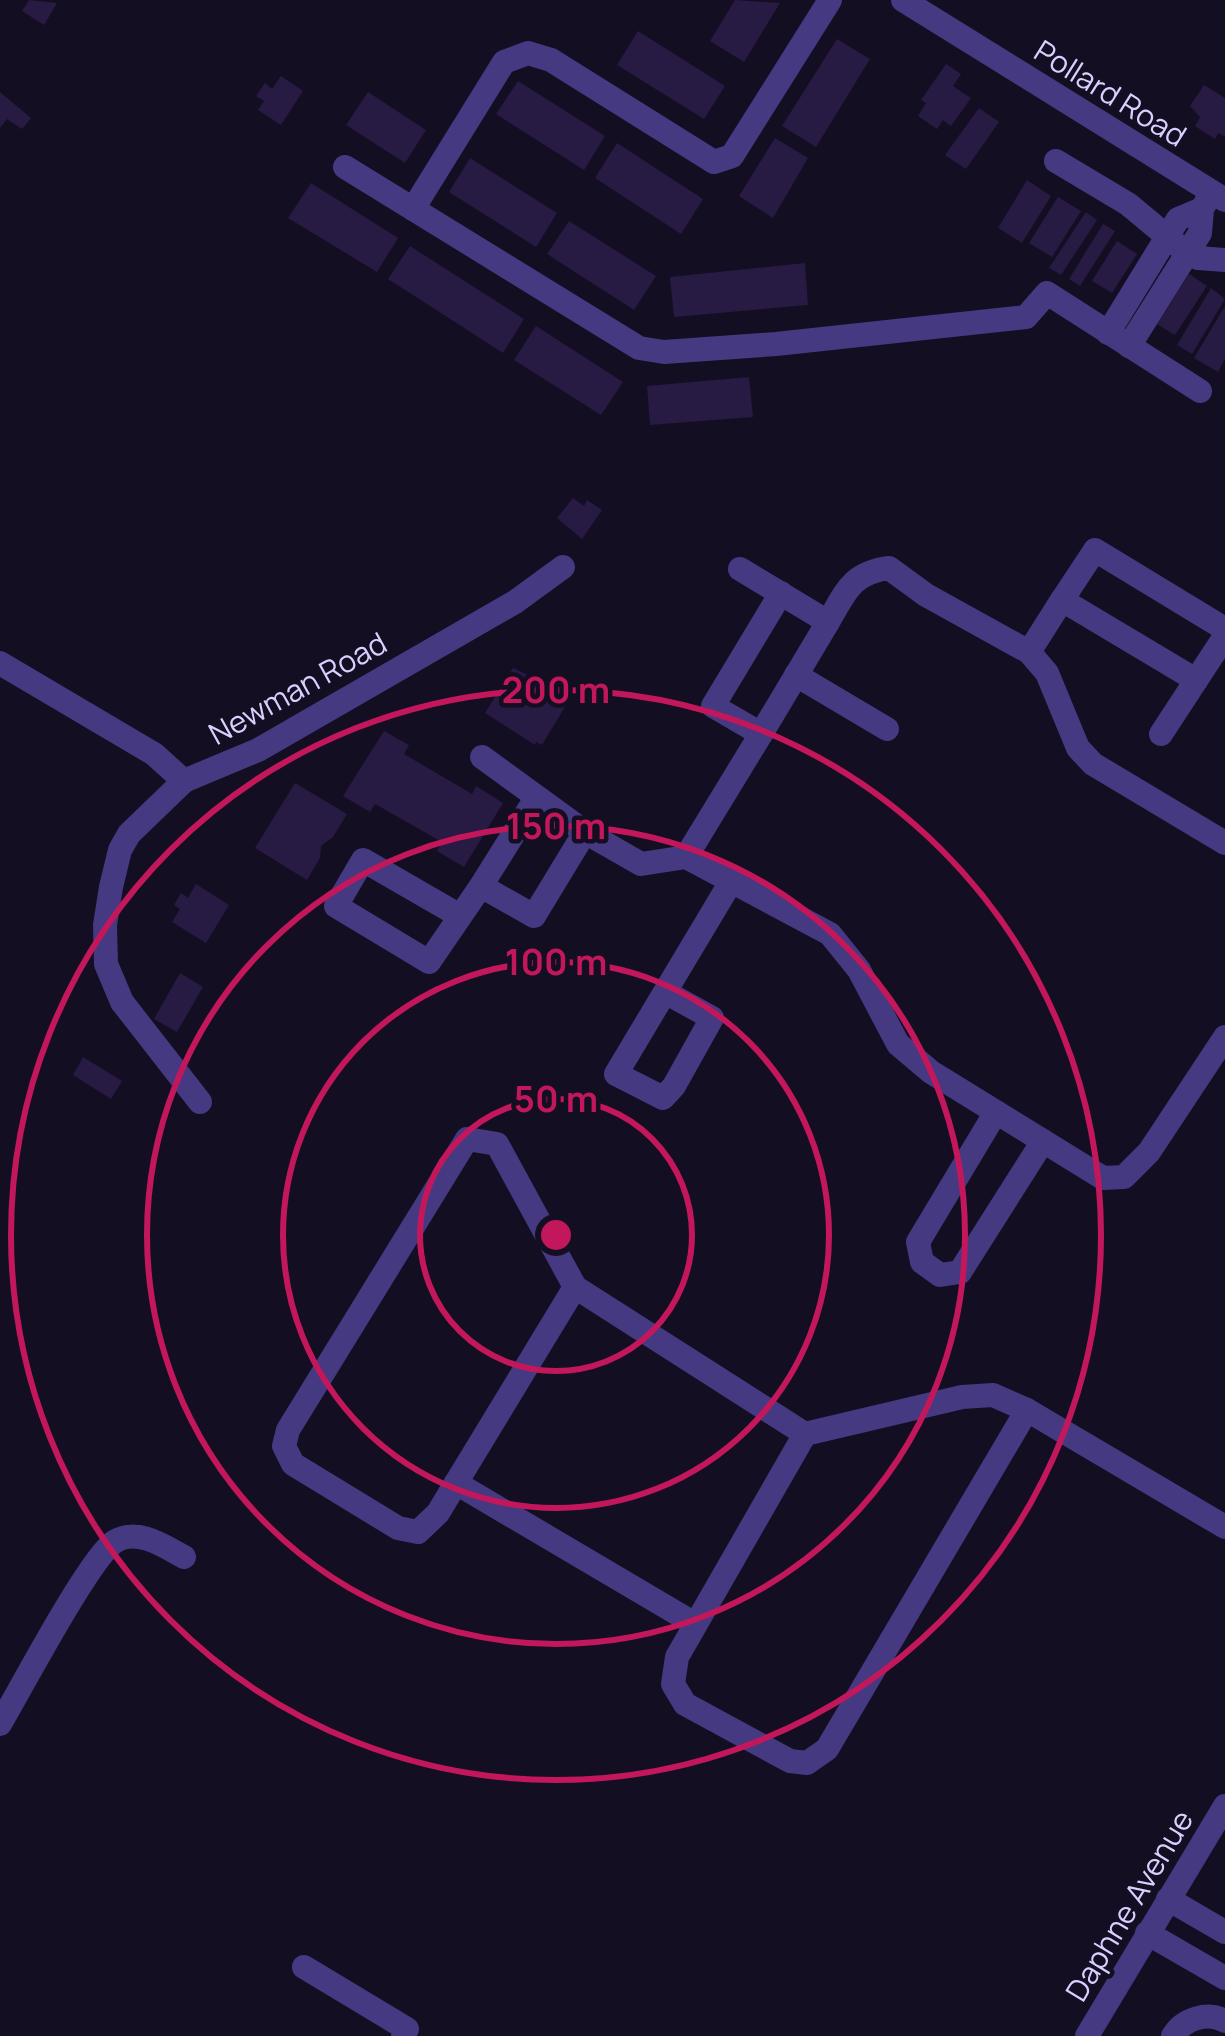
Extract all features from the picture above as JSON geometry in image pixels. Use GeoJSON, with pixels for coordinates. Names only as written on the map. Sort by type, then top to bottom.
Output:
{"type":"FeatureCollection","features":[{"type":"Feature","properties":{"kind":"street"},"geometry":{"type":"LineString","coordinates":[[413,209],[504,62],[528,53],[551,60],[714,162],[732,156],[830,0]]}},
{"type":"Feature","properties":{"kind":"street","name":"Pollard Road"},"geometry":{"type":"LineString","coordinates":[[903,0],[1213,201]]}},
{"type":"Feature","properties":{"kind":"street"},"geometry":{"type":"LineString","coordinates":[[1056,161],[1128,204],[1198,259],[1225,260]]}},
{"type":"Feature","properties":{"kind":"street"},"geometry":{"type":"LineString","coordinates":[[345,167],[638,348],[664,352],[753,346],[1026,317],[1047,293],[1200,391]]}},
{"type":"Feature","properties":{"kind":"street"},"geometry":{"type":"LineString","coordinates":[[1119,339],[1176,246],[1178,219],[1213,201]]}},
{"type":"Feature","properties":{"kind":"street"},"geometry":{"type":"LineString","coordinates":[[1030,652],[1095,550],[1225,633],[1161,734]]}},
{"type":"Feature","properties":{"kind":"street","name":"Newman Road"},"geometry":{"type":"LineString","coordinates":[[184,781],[258,751],[515,602],[563,567]]}},
{"type":"Feature","properties":{"kind":"street"},"geometry":{"type":"LineString","coordinates":[[686,857],[852,582],[868,571],[889,568],[926,595],[1030,652],[1047,673],[1078,748],[1093,764],[1225,843]]}},
{"type":"Feature","properties":{"kind":"street"},"geometry":{"type":"LineString","coordinates":[[740,569],[828,622]]}},
{"type":"Feature","properties":{"kind":"street"},"geometry":{"type":"LineString","coordinates":[[760,734],[713,706],[781,592]]}},
{"type":"Feature","properties":{"kind":"street"},"geometry":{"type":"LineString","coordinates":[[1062,600],[1196,680]]}},
{"type":"Feature","properties":{"kind":"street"},"geometry":{"type":"LineString","coordinates":[[0,663],[154,754],[184,781],[141,819],[120,850],[104,925],[106,964],[122,1002],[200,1102]]}},
{"type":"Feature","properties":{"kind":"street"},"geometry":{"type":"LineString","coordinates":[[796,675],[887,729]]}},
{"type":"Feature","properties":{"kind":"street"},"geometry":{"type":"LineString","coordinates":[[482,757],[585,832],[640,864],[686,857],[830,934],[859,970],[898,1044],[931,1072],[1103,1178],[1124,1177],[1149,1152],[1225,1037]]}},
{"type":"Feature","properties":{"kind":"street"},"geometry":{"type":"LineString","coordinates":[[460,916],[363,860],[336,907],[429,962],[481,886],[536,797]]}},
{"type":"Feature","properties":{"kind":"street"},"geometry":{"type":"LineString","coordinates":[[481,886],[534,916],[585,832]]}},
{"type":"Feature","properties":{"kind":"street"},"geometry":{"type":"LineString","coordinates":[[665,992],[732,880]]}},
{"type":"Feature","properties":{"kind":"street"},"geometry":{"type":"LineString","coordinates":[[995,1112],[918,1242],[922,1262],[940,1275],[960,1272],[1043,1141]]}},
{"type":"Feature","properties":{"kind":"street"},"geometry":{"type":"LineString","coordinates":[[575,1287],[438,1513],[418,1532],[398,1528],[293,1464],[284,1446],[288,1430],[467,1139],[497,1144],[575,1287],[805,1434],[962,1397],[993,1395],[1027,1410],[1225,1527]]}},
{"type":"Feature","properties":{"kind":"street"},"geometry":{"type":"LineString","coordinates":[[805,1434],[694,1624],[677,1657],[673,1684],[685,1704],[790,1761],[807,1762],[827,1749],[1027,1410]]}},
{"type":"Feature","properties":{"kind":"street"},"geometry":{"type":"LineString","coordinates":[[456,1484],[694,1624]]}},
{"type":"Feature","properties":{"kind":"street"},"geometry":{"type":"LineString","coordinates":[[0,1724],[93,1567],[115,1541],[134,1536],[151,1539],[184,1557]]}},
{"type":"Feature","properties":{"kind":"street","name":"Daphne Avenue"},"geometry":{"type":"LineString","coordinates":[[1087,2036],[1225,1806]]}},
{"type":"Feature","properties":{"kind":"street"},"geometry":{"type":"LineString","coordinates":[[1168,1899],[1225,1932]]}},
{"type":"Feature","properties":{"kind":"street"},"geometry":{"type":"LineString","coordinates":[[1147,1933],[1225,1978]]}},
{"type":"Feature","properties":{"kind":"street"},"geometry":{"type":"LineString","coordinates":[[304,1967],[407,2029],[403,2036]]}},
{"type":"Feature","properties":{"kind":"street"},"geometry":{"type":"LineString","coordinates":[[1174,2036],[1196,2018],[1225,2021]]}},
{"type":"Feature","properties":{"kind":"building"},"geometry":{"type":"Polygon","coordinates":[[[29,0],[57,3],[44,25],[22,11],[29,0]]]}},
{"type":"Feature","properties":{"kind":"building"},"geometry":{"type":"Polygon","coordinates":[[[735,0],[780,3],[744,62],[710,41],[735,0]]]}},
{"type":"Feature","properties":{"kind":"building"},"geometry":{"type":"Polygon","coordinates":[[[638,31],[725,86],[704,119],[617,65],[638,31]]]}},
{"type":"Feature","properties":{"kind":"building"},"geometry":{"type":"Polygon","coordinates":[[[837,39],[870,59],[816,147],[782,126],[837,39]]]}},
{"type":"Feature","properties":{"kind":"building"},"geometry":{"type":"Polygon","coordinates":[[[946,64],[961,74],[953,86],[971,98],[951,126],[943,120],[937,129],[918,116],[926,103],[921,100],[946,64]]]}},
{"type":"Feature","properties":{"kind":"building"},"geometry":{"type":"Polygon","coordinates":[[[281,76],[303,91],[281,125],[258,110],[264,101],[256,96],[265,83],[272,89],[281,76]]]}},
{"type":"Feature","properties":{"kind":"building"},"geometry":{"type":"Polygon","coordinates":[[[518,81],[605,136],[584,170],[496,114],[518,81]]]}},
{"type":"Feature","properties":{"kind":"building"},"geometry":{"type":"Polygon","coordinates":[[[1204,85],[1225,98],[1225,137],[1218,133],[1215,139],[1195,126],[1200,117],[1190,106],[1204,85]]]}},
{"type":"Feature","properties":{"kind":"building"},"geometry":{"type":"Polygon","coordinates":[[[0,92],[31,118],[22,129],[7,119],[0,128],[0,92]]]}},
{"type":"Feature","properties":{"kind":"building"},"geometry":{"type":"Polygon","coordinates":[[[368,92],[426,130],[405,163],[346,125],[368,92]]]}},
{"type":"Feature","properties":{"kind":"building"},"geometry":{"type":"Polygon","coordinates":[[[979,108],[999,122],[966,169],[945,155],[979,108]]]}},
{"type":"Feature","properties":{"kind":"building"},"geometry":{"type":"Polygon","coordinates":[[[775,138],[808,158],[773,218],[739,196],[775,138]]]}},
{"type":"Feature","properties":{"kind":"building"},"geometry":{"type":"Polygon","coordinates":[[[617,143],[703,199],[681,234],[595,178],[617,143]]]}},
{"type":"Feature","properties":{"kind":"building"},"geometry":{"type":"Polygon","coordinates":[[[470,158],[557,213],[536,247],[449,192],[470,158]]]}},
{"type":"Feature","properties":{"kind":"building"},"geometry":{"type":"Polygon","coordinates":[[[1027,180],[1051,196],[1022,243],[998,228],[1027,180]]]}},
{"type":"Feature","properties":{"kind":"building"},"geometry":{"type":"Polygon","coordinates":[[[311,183],[398,238],[377,272],[288,218],[311,183]]]}},
{"type":"Feature","properties":{"kind":"building"},"geometry":{"type":"Polygon","coordinates":[[[1058,197],[1081,211],[1052,257],[1029,243],[1058,197]]]}},
{"type":"Feature","properties":{"kind":"building"},"geometry":{"type":"Polygon","coordinates":[[[1086,212],[1097,220],[1061,275],[1049,268],[1086,212]]]}},
{"type":"Feature","properties":{"kind":"building"},"geometry":{"type":"Polygon","coordinates":[[[569,221],[656,276],[634,310],[547,254],[569,221]]]}},
{"type":"Feature","properties":{"kind":"building"},"geometry":{"type":"Polygon","coordinates":[[[1103,224],[1115,231],[1080,286],[1069,279],[1103,224]]]}},
{"type":"Feature","properties":{"kind":"building"},"geometry":{"type":"Polygon","coordinates":[[[1117,241],[1137,254],[1112,293],[1092,281],[1117,241]]]}},
{"type":"Feature","properties":{"kind":"building"},"geometry":{"type":"Polygon","coordinates":[[[410,246],[524,319],[503,353],[388,279],[410,246]]]}},
{"type":"Feature","properties":{"kind":"building"},"geometry":{"type":"Polygon","coordinates":[[[805,263],[808,305],[674,317],[670,277],[805,263]]]}},
{"type":"Feature","properties":{"kind":"building"},"geometry":{"type":"Polygon","coordinates":[[[1189,274],[1207,286],[1175,335],[1157,324],[1189,274]]]}},
{"type":"Feature","properties":{"kind":"building"},"geometry":{"type":"Polygon","coordinates":[[[1211,288],[1225,299],[1192,354],[1177,345],[1211,288]]]}},
{"type":"Feature","properties":{"kind":"building"},"geometry":{"type":"Polygon","coordinates":[[[1225,306],[1225,359],[1218,372],[1194,358],[1225,306]]]}},
{"type":"Feature","properties":{"kind":"building"},"geometry":{"type":"Polygon","coordinates":[[[536,326],[623,382],[601,415],[514,360],[536,326]]]}},
{"type":"Feature","properties":{"kind":"building"},"geometry":{"type":"Polygon","coordinates":[[[749,377],[753,417],[650,425],[647,386],[749,377]]]}},
{"type":"Feature","properties":{"kind":"building"},"geometry":{"type":"Polygon","coordinates":[[[573,498],[602,510],[582,539],[557,518],[573,498]]]}},
{"type":"Feature","properties":{"kind":"building"},"geometry":{"type":"Polygon","coordinates":[[[513,668],[549,685],[568,702],[542,745],[485,713],[513,668]]]}},
{"type":"Feature","properties":{"kind":"building"},"geometry":{"type":"Polygon","coordinates":[[[384,731],[409,745],[404,754],[472,794],[476,786],[503,803],[464,867],[437,851],[442,842],[375,804],[370,812],[343,796],[384,731]]]}},
{"type":"Feature","properties":{"kind":"building"},"geometry":{"type":"Polygon","coordinates":[[[295,783],[347,814],[333,837],[321,846],[320,858],[307,880],[255,848],[295,783]]]}},
{"type":"Feature","properties":{"kind":"building"},"geometry":{"type":"Polygon","coordinates":[[[196,884],[229,905],[206,943],[172,922],[180,909],[174,905],[181,893],[188,898],[196,884]]]}},
{"type":"Feature","properties":{"kind":"building"},"geometry":{"type":"Polygon","coordinates":[[[180,973],[203,987],[177,1032],[154,1019],[180,973]]]}},
{"type":"Feature","properties":{"kind":"building"},"geometry":{"type":"Polygon","coordinates":[[[83,1057],[122,1081],[111,1099],[73,1075],[83,1057]]]}}]}
